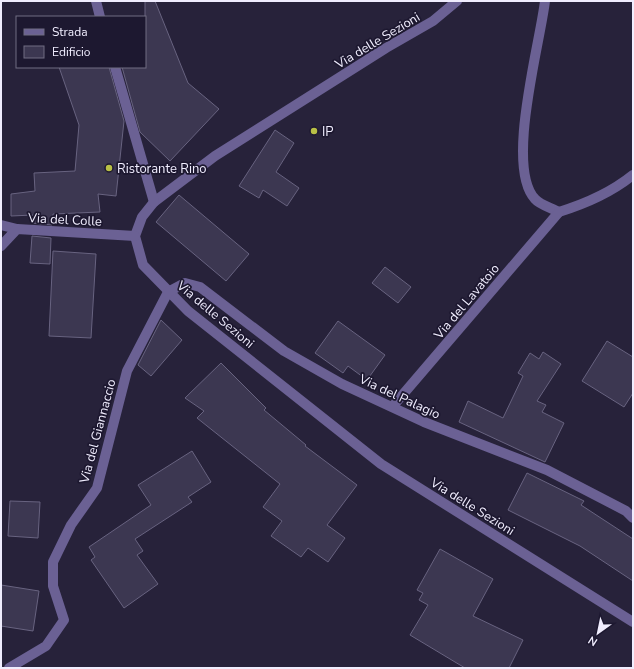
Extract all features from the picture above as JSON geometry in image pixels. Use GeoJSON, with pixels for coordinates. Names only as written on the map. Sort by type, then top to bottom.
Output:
{"type":"FeatureCollection","features":[{"type":"Feature","properties":{"kind":"street"},"geometry":{"type":"LineString","coordinates":[[96,1],[100,16]]}},
{"type":"Feature","properties":{"kind":"street","name":"Via delle Sezioni"},"geometry":{"type":"LineString","coordinates":[[457,1],[433,21],[386,48],[215,156],[154,202],[142,217],[135,236],[143,265],[188,311],[381,464],[633,622]]}},
{"type":"Feature","properties":{"kind":"street"},"geometry":{"type":"LineString","coordinates":[[545,1],[526,114],[522,163],[526,184],[535,200],[559,212],[573,208],[611,189],[633,175]]}},
{"type":"Feature","properties":{"kind":"street"},"geometry":{"type":"LineString","coordinates":[[115,68],[154,202]]}},
{"type":"Feature","properties":{"kind":"street","name":"Via del Lavatoio"},"geometry":{"type":"LineString","coordinates":[[393,406],[559,212]]}},
{"type":"Feature","properties":{"kind":"street"},"geometry":{"type":"LineString","coordinates":[[1,225],[17,229]]}},
{"type":"Feature","properties":{"kind":"street","name":"Via del Colle"},"geometry":{"type":"LineString","coordinates":[[1,246],[17,229],[135,236]]}},
{"type":"Feature","properties":{"kind":"street","name":"Via del Palagio"},"geometry":{"type":"LineString","coordinates":[[168,292],[184,283],[200,288],[284,351],[342,384],[393,406],[424,422],[547,470],[626,511],[633,518]]}},
{"type":"Feature","properties":{"kind":"street","name":"Via del Giannaccio"},"geometry":{"type":"LineString","coordinates":[[9,668],[46,646],[64,620],[53,586],[53,562],[71,525],[97,488],[127,371],[168,292]]}},
{"type":"Feature","properties":{"kind":"building"},"geometry":{"type":"Polygon","coordinates":[[[145,1],[155,1],[188,83],[219,109],[170,161],[140,132],[122,68],[146,68],[145,1]]]}},
{"type":"Feature","properties":{"kind":"building"},"geometry":{"type":"Polygon","coordinates":[[[59,68],[109,68],[124,121],[116,196],[98,194],[100,212],[53,214],[52,225],[32,223],[33,215],[11,216],[11,194],[35,191],[34,173],[75,171],[79,125],[59,68]]]}},
{"type":"Feature","properties":{"kind":"building"},"geometry":{"type":"Polygon","coordinates":[[[275,130],[294,143],[276,172],[299,188],[287,206],[263,190],[259,198],[239,186],[275,130]]]}},
{"type":"Feature","properties":{"kind":"building"},"geometry":{"type":"Polygon","coordinates":[[[179,195],[249,254],[226,281],[156,222],[179,195]]]}},
{"type":"Feature","properties":{"kind":"building"},"geometry":{"type":"Polygon","coordinates":[[[32,236],[51,238],[50,264],[30,263],[32,236]]]}},
{"type":"Feature","properties":{"kind":"building"},"geometry":{"type":"Polygon","coordinates":[[[53,251],[96,254],[91,338],[49,336],[53,251]]]}},
{"type":"Feature","properties":{"kind":"building"},"geometry":{"type":"Polygon","coordinates":[[[385,267],[411,287],[398,303],[372,283],[385,267]]]}},
{"type":"Feature","properties":{"kind":"building"},"geometry":{"type":"Polygon","coordinates":[[[161,320],[182,340],[151,376],[138,365],[161,320]]]}},
{"type":"Feature","properties":{"kind":"building"},"geometry":{"type":"Polygon","coordinates":[[[338,321],[385,355],[367,380],[348,366],[343,373],[315,353],[338,321]]]}},
{"type":"Feature","properties":{"kind":"building"},"geometry":{"type":"Polygon","coordinates":[[[607,341],[633,357],[633,393],[624,407],[582,381],[607,341]]]}},
{"type":"Feature","properties":{"kind":"building"},"geometry":{"type":"Polygon","coordinates":[[[543,352],[561,364],[537,401],[546,405],[542,412],[564,423],[545,462],[459,422],[468,401],[503,418],[523,376],[518,373],[530,353],[539,359],[543,352]]]}},
{"type":"Feature","properties":{"kind":"building"},"geometry":{"type":"Polygon","coordinates":[[[221,363],[266,408],[264,410],[306,445],[305,446],[357,485],[327,525],[345,538],[328,562],[308,548],[301,557],[271,536],[282,521],[263,507],[280,484],[197,418],[204,411],[185,398],[221,363]]]}},
{"type":"Feature","properties":{"kind":"building"},"geometry":{"type":"Polygon","coordinates":[[[192,451],[211,482],[188,497],[192,502],[135,539],[143,551],[137,555],[158,584],[124,608],[91,560],[95,557],[89,547],[151,505],[138,485],[192,451]]]}},
{"type":"Feature","properties":{"kind":"building"},"geometry":{"type":"Polygon","coordinates":[[[527,473],[584,501],[581,505],[633,539],[633,581],[580,546],[508,510],[527,473]]]}},
{"type":"Feature","properties":{"kind":"building"},"geometry":{"type":"Polygon","coordinates":[[[10,501],[40,502],[38,538],[8,536],[10,501]]]}},
{"type":"Feature","properties":{"kind":"building"},"geometry":{"type":"Polygon","coordinates":[[[440,549],[493,579],[473,616],[523,640],[509,668],[465,668],[410,635],[428,605],[419,600],[423,593],[417,590],[440,549]]]}},
{"type":"Feature","properties":{"kind":"building"},"geometry":{"type":"Polygon","coordinates":[[[1,585],[39,591],[33,631],[1,626],[1,585]]]}},
{"type":"Feature","properties":{"kind":"place","name":"IP"},"geometry":{"type":"Point","coordinates":[314,131]}},
{"type":"Feature","properties":{"kind":"place","name":"Ristorante Rino"},"geometry":{"type":"Point","coordinates":[109,168]}}]}
